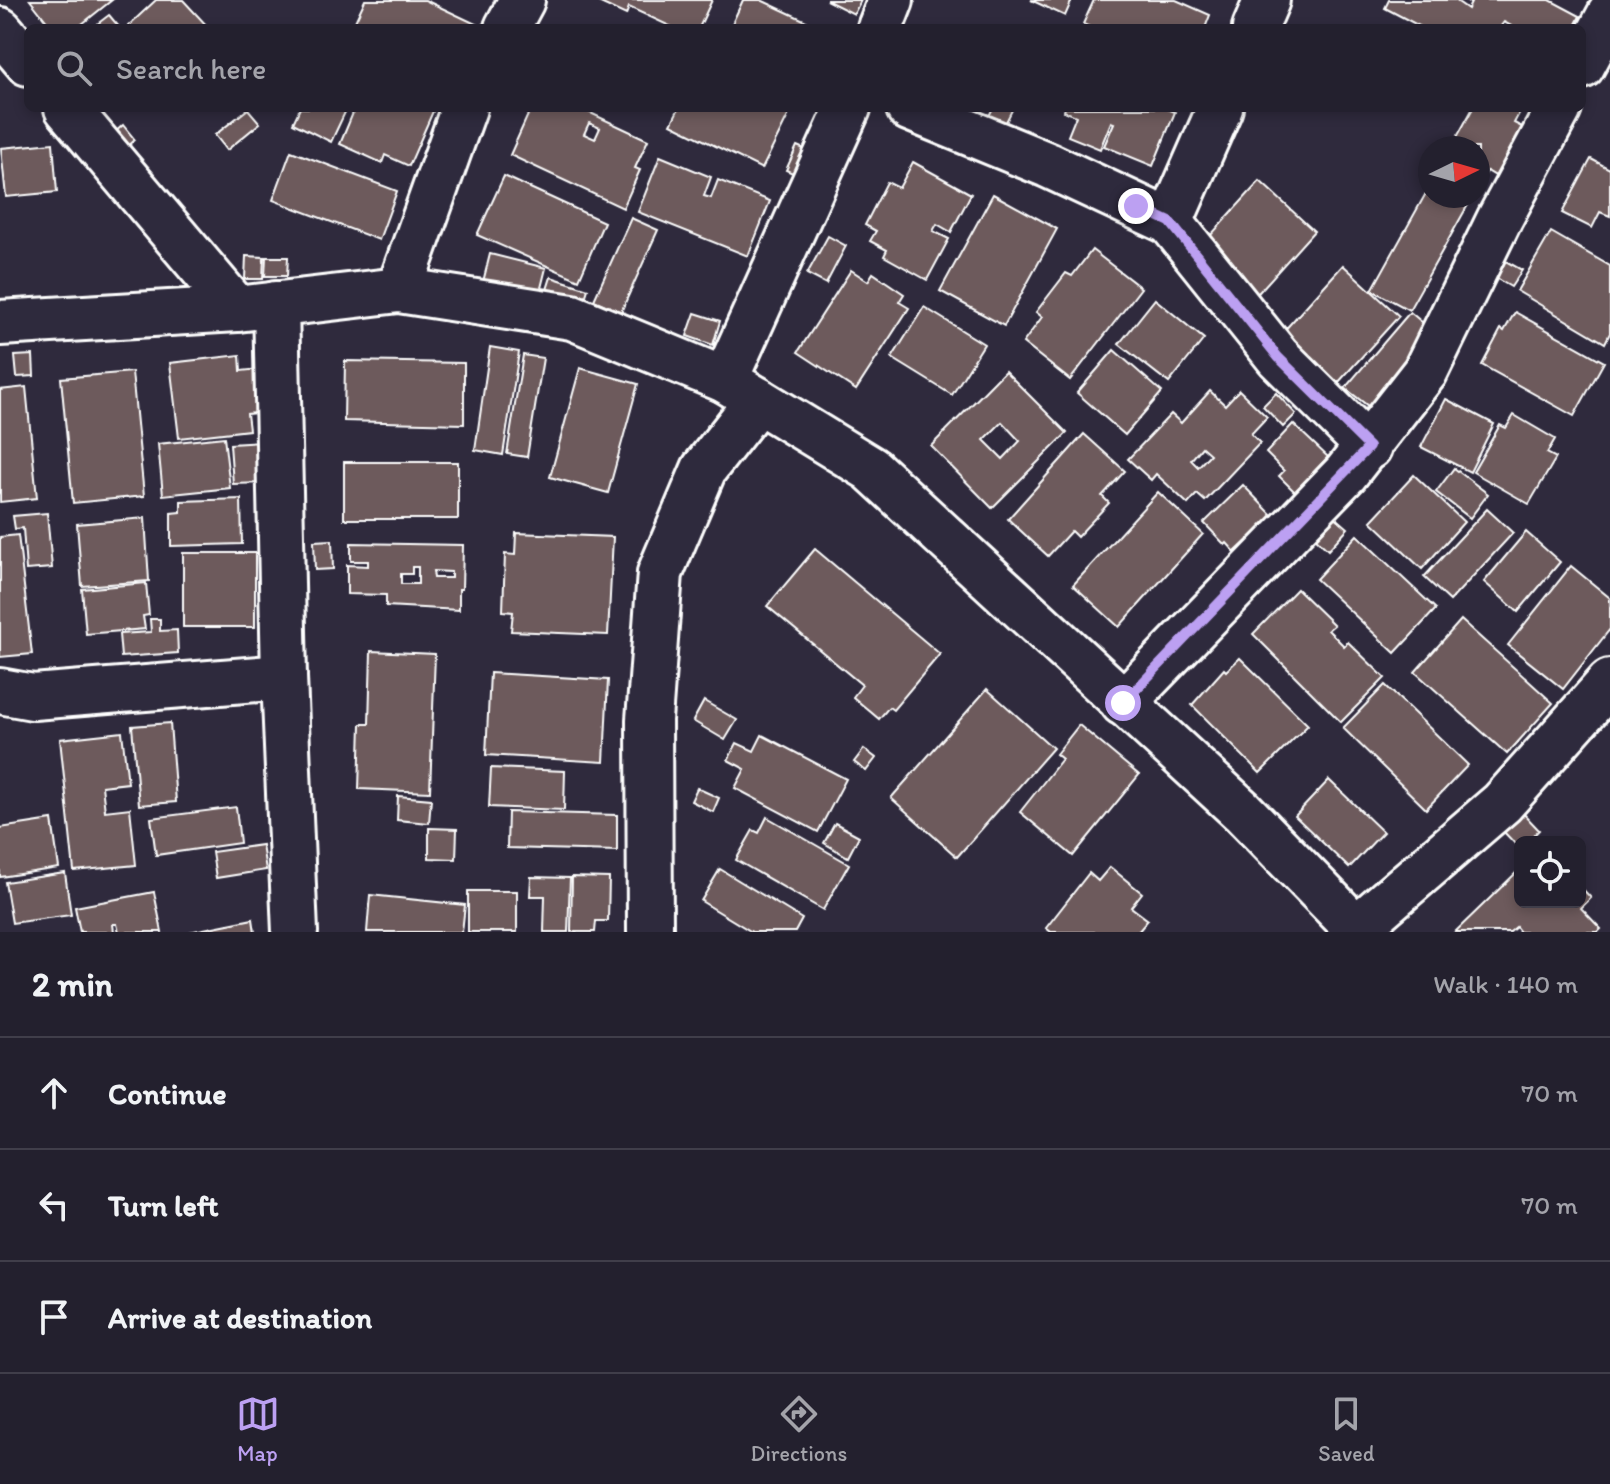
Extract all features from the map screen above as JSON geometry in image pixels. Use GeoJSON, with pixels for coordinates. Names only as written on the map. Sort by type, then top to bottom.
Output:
{"type":"FeatureCollection","features":[{"type":"Feature","properties":{"kind":"street"},"geometry":{"type":"LineString","coordinates":[[509,24],[522,0]]}},
{"type":"Feature","properties":{"kind":"street"},"geometry":{"type":"LineString","coordinates":[[882,24],[891,0]]}},
{"type":"Feature","properties":{"kind":"street"},"geometry":{"type":"LineString","coordinates":[[1257,24],[1267,0]]}},
{"type":"Feature","properties":{"kind":"street"},"geometry":{"type":"LineString","coordinates":[[0,30],[24,58]]}},
{"type":"Feature","properties":{"kind":"street"},"geometry":{"type":"LineString","coordinates":[[71,112],[257,307],[284,677],[295,932]]}},
{"type":"Feature","properties":{"kind":"street"},"geometry":{"type":"LineString","coordinates":[[399,290],[463,112]]}},
{"type":"Feature","properties":{"kind":"street"},"geometry":{"type":"LineString","coordinates":[[650,932],[649,720],[660,573],[742,390],[846,112]]}},
{"type":"Feature","properties":{"kind":"street"},"geometry":{"type":"LineString","coordinates":[[919,112],[1048,165],[1170,222],[1278,357],[1369,447]]}},
{"type":"Feature","properties":{"kind":"street"},"geometry":{"type":"LineString","coordinates":[[1170,222],[1218,112]]}},
{"type":"Feature","properties":{"kind":"street"},"geometry":{"type":"LineString","coordinates":[[1123,703],[1369,447],[1425,372],[1500,218],[1557,112]]}},
{"type":"Feature","properties":{"kind":"street"},"geometry":{"type":"LineString","coordinates":[[0,323],[257,307],[399,290],[572,317],[742,390],[871,469],[1242,811],[1356,931],[1502,803],[1610,682]]}},
{"type":"Feature","properties":{"kind":"street"},"geometry":{"type":"LineString","coordinates":[[0,691],[33,697],[284,677]]}},
{"type":"Feature","properties":{"kind":"building"},"geometry":{"type":"Polygon","coordinates":[[[30,0],[112,0],[82,24],[49,24],[30,0]]]}},
{"type":"Feature","properties":{"kind":"building"},"geometry":{"type":"Polygon","coordinates":[[[156,0],[183,0],[205,24],[130,24],[156,0]]]}},
{"type":"Feature","properties":{"kind":"building"},"geometry":{"type":"Polygon","coordinates":[[[365,0],[425,0],[476,24],[354,24],[365,0]]]}},
{"type":"Feature","properties":{"kind":"building"},"geometry":{"type":"Polygon","coordinates":[[[594,0],[712,0],[701,24],[665,24],[629,7],[626,15],[594,0]]]}},
{"type":"Feature","properties":{"kind":"building"},"geometry":{"type":"Polygon","coordinates":[[[743,0],[761,0],[812,24],[732,24],[743,0]]]}},
{"type":"Feature","properties":{"kind":"building"},"geometry":{"type":"Polygon","coordinates":[[[826,0],[861,0],[854,14],[826,0]]]}},
{"type":"Feature","properties":{"kind":"building"},"geometry":{"type":"Polygon","coordinates":[[[1031,0],[1072,0],[1065,16],[1031,0]]]}},
{"type":"Feature","properties":{"kind":"building"},"geometry":{"type":"Polygon","coordinates":[[[1094,0],[1176,0],[1210,15],[1207,24],[1083,24],[1094,0]]]}},
{"type":"Feature","properties":{"kind":"building"},"geometry":{"type":"Polygon","coordinates":[[[1389,0],[1455,0],[1468,9],[1471,3],[1465,0],[1550,0],[1580,16],[1576,24],[1415,24],[1385,8],[1389,0]]]}},
{"type":"Feature","properties":{"kind":"building"},"geometry":{"type":"Polygon","coordinates":[[[109,15],[117,24],[97,24],[109,15]]]}},
{"type":"Feature","properties":{"kind":"building"},"geometry":{"type":"Polygon","coordinates":[[[244,112],[251,112],[260,123],[227,150],[215,135],[244,112]]]}},
{"type":"Feature","properties":{"kind":"building"},"geometry":{"type":"Polygon","coordinates":[[[298,112],[345,112],[331,142],[293,123],[298,112]]]}},
{"type":"Feature","properties":{"kind":"building"},"geometry":{"type":"Polygon","coordinates":[[[353,112],[433,112],[409,166],[385,155],[382,163],[340,144],[353,112]]]}},
{"type":"Feature","properties":{"kind":"building"},"geometry":{"type":"Polygon","coordinates":[[[529,112],[588,112],[648,140],[635,168],[640,170],[623,208],[510,155],[529,112]],[[589,123],[584,134],[595,139],[600,128],[589,123]]]}},
{"type":"Feature","properties":{"kind":"building"},"geometry":{"type":"Polygon","coordinates":[[[677,112],[790,112],[762,169],[671,124],[677,112]]]}},
{"type":"Feature","properties":{"kind":"building"},"geometry":{"type":"Polygon","coordinates":[[[991,112],[1011,112],[1004,126],[988,118],[991,112]]]}},
{"type":"Feature","properties":{"kind":"building"},"geometry":{"type":"Polygon","coordinates":[[[1066,112],[1175,112],[1153,166],[1104,146],[1114,123],[1111,122],[1100,149],[1068,136],[1076,116],[1066,112]]]}},
{"type":"Feature","properties":{"kind":"building"},"geometry":{"type":"Polygon","coordinates":[[[1471,112],[1520,112],[1514,123],[1526,129],[1499,178],[1490,173],[1490,136],[1458,136],[1471,112]]]}},
{"type":"Feature","properties":{"kind":"building"},"geometry":{"type":"Polygon","coordinates":[[[123,125],[135,140],[126,148],[114,133],[123,125]]]}},
{"type":"Feature","properties":{"kind":"building"},"geometry":{"type":"Polygon","coordinates":[[[53,143],[57,192],[6,197],[1,148],[53,143]]]}},
{"type":"Feature","properties":{"kind":"building"},"geometry":{"type":"Polygon","coordinates":[[[797,146],[816,154],[806,179],[786,170],[797,146]]]}},
{"type":"Feature","properties":{"kind":"building"},"geometry":{"type":"Polygon","coordinates":[[[291,151],[397,191],[379,240],[273,200],[291,151]]]}},
{"type":"Feature","properties":{"kind":"building"},"geometry":{"type":"Polygon","coordinates":[[[660,156],[711,177],[704,196],[711,198],[718,180],[770,201],[748,256],[638,212],[660,156]]]}},
{"type":"Feature","properties":{"kind":"building"},"geometry":{"type":"Polygon","coordinates":[[[1591,159],[1610,169],[1610,216],[1600,212],[1592,228],[1562,213],[1591,159]]]}},
{"type":"Feature","properties":{"kind":"building"},"geometry":{"type":"Polygon","coordinates":[[[913,162],[971,194],[951,232],[937,224],[933,231],[949,239],[927,280],[884,256],[887,250],[870,241],[876,231],[865,225],[887,182],[899,188],[913,162]]]}},
{"type":"Feature","properties":{"kind":"building"},"geometry":{"type":"Polygon","coordinates":[[[504,176],[604,222],[579,280],[477,235],[504,176]]]}},
{"type":"Feature","properties":{"kind":"building"},"geometry":{"type":"Polygon","coordinates":[[[1260,181],[1314,231],[1251,301],[1209,237],[1260,181]]]}},
{"type":"Feature","properties":{"kind":"building"},"geometry":{"type":"Polygon","coordinates":[[[993,194],[1057,229],[1004,326],[940,291],[993,194]]]}},
{"type":"Feature","properties":{"kind":"building"},"geometry":{"type":"Polygon","coordinates":[[[1418,208],[1466,208],[1409,310],[1372,290],[1418,208]]]}},
{"type":"Feature","properties":{"kind":"building"},"geometry":{"type":"Polygon","coordinates":[[[631,218],[658,230],[621,312],[594,300],[631,218]]]}},
{"type":"Feature","properties":{"kind":"building"},"geometry":{"type":"Polygon","coordinates":[[[1551,232],[1610,266],[1610,333],[1605,343],[1517,291],[1551,232]]]}},
{"type":"Feature","properties":{"kind":"building"},"geometry":{"type":"Polygon","coordinates":[[[828,236],[846,246],[826,284],[807,274],[828,236]]]}},
{"type":"Feature","properties":{"kind":"building"},"geometry":{"type":"Polygon","coordinates":[[[1092,250],[1141,288],[1070,380],[1023,343],[1042,317],[1036,312],[1066,273],[1072,276],[1092,250]]]}},
{"type":"Feature","properties":{"kind":"building"},"geometry":{"type":"Polygon","coordinates":[[[490,254],[546,268],[539,296],[483,282],[490,254]]]}},
{"type":"Feature","properties":{"kind":"building"},"geometry":{"type":"Polygon","coordinates":[[[246,256],[264,257],[263,279],[245,279],[246,256]]]}},
{"type":"Feature","properties":{"kind":"building"},"geometry":{"type":"Polygon","coordinates":[[[266,257],[288,257],[287,276],[265,276],[266,257]]]}},
{"type":"Feature","properties":{"kind":"building"},"geometry":{"type":"Polygon","coordinates":[[[1502,259],[1522,270],[1511,287],[1492,276],[1502,259]]]}},
{"type":"Feature","properties":{"kind":"building"},"geometry":{"type":"Polygon","coordinates":[[[1343,265],[1399,316],[1337,384],[1282,333],[1343,265]]]}},
{"type":"Feature","properties":{"kind":"building"},"geometry":{"type":"Polygon","coordinates":[[[851,270],[868,281],[873,273],[904,294],[899,302],[909,308],[856,390],[798,352],[851,270]]]}},
{"type":"Feature","properties":{"kind":"building"},"geometry":{"type":"Polygon","coordinates":[[[551,277],[588,289],[582,308],[545,296],[551,277]]]}},
{"type":"Feature","properties":{"kind":"building"},"geometry":{"type":"Polygon","coordinates":[[[1155,299],[1204,339],[1169,383],[1119,344],[1155,299]]]}},
{"type":"Feature","properties":{"kind":"building"},"geometry":{"type":"Polygon","coordinates":[[[924,307],[984,344],[952,395],[892,358],[924,307]]]}},
{"type":"Feature","properties":{"kind":"building"},"geometry":{"type":"Polygon","coordinates":[[[1410,312],[1430,329],[1377,413],[1345,388],[1410,312]]]}},
{"type":"Feature","properties":{"kind":"building"},"geometry":{"type":"Polygon","coordinates":[[[1515,312],[1604,362],[1574,416],[1482,365],[1501,329],[1504,331],[1515,312]]]}},
{"type":"Feature","properties":{"kind":"building"},"geometry":{"type":"Polygon","coordinates":[[[695,313],[720,321],[713,345],[687,336],[695,313]]]}},
{"type":"Feature","properties":{"kind":"building"},"geometry":{"type":"Polygon","coordinates":[[[490,347],[519,352],[503,455],[475,450],[490,347]]]}},
{"type":"Feature","properties":{"kind":"building"},"geometry":{"type":"Polygon","coordinates":[[[1114,350],[1162,392],[1125,435],[1077,393],[1114,350]]]}},
{"type":"Feature","properties":{"kind":"building"},"geometry":{"type":"Polygon","coordinates":[[[33,355],[34,376],[17,377],[15,356],[33,355]]]}},
{"type":"Feature","properties":{"kind":"building"},"geometry":{"type":"Polygon","coordinates":[[[240,355],[241,371],[260,369],[265,412],[247,414],[249,430],[179,438],[170,363],[240,355]]]}},
{"type":"Feature","properties":{"kind":"building"},"geometry":{"type":"Polygon","coordinates":[[[523,355],[543,358],[527,457],[507,454],[523,355]]]}},
{"type":"Feature","properties":{"kind":"building"},"geometry":{"type":"Polygon","coordinates":[[[345,361],[464,363],[464,424],[344,421],[345,361]]]}},
{"type":"Feature","properties":{"kind":"building"},"geometry":{"type":"Polygon","coordinates":[[[580,368],[638,384],[608,493],[550,477],[580,368]]]}},
{"type":"Feature","properties":{"kind":"building"},"geometry":{"type":"Polygon","coordinates":[[[1005,371],[1067,433],[992,508],[931,446],[1005,371]],[[1002,422],[984,440],[1003,459],[1020,441],[1002,422]]]}},
{"type":"Feature","properties":{"kind":"building"},"geometry":{"type":"Polygon","coordinates":[[[132,372],[144,496],[73,503],[61,378],[132,372]]]}},
{"type":"Feature","properties":{"kind":"building"},"geometry":{"type":"Polygon","coordinates":[[[26,387],[37,498],[0,502],[0,390],[26,387]]]}},
{"type":"Feature","properties":{"kind":"building"},"geometry":{"type":"Polygon","coordinates":[[[1239,390],[1267,417],[1251,434],[1260,443],[1205,501],[1197,494],[1188,504],[1156,474],[1151,480],[1128,459],[1171,414],[1181,423],[1210,391],[1225,405],[1239,390]],[[1202,447],[1191,460],[1198,467],[1210,454],[1202,447]]]}},
{"type":"Feature","properties":{"kind":"building"},"geometry":{"type":"Polygon","coordinates":[[[1276,393],[1296,414],[1283,427],[1263,406],[1276,393]]]}},
{"type":"Feature","properties":{"kind":"building"},"geometry":{"type":"Polygon","coordinates":[[[1446,399],[1494,424],[1470,472],[1421,447],[1446,399]]]}},
{"type":"Feature","properties":{"kind":"building"},"geometry":{"type":"Polygon","coordinates":[[[1514,415],[1555,439],[1547,453],[1556,458],[1529,504],[1473,472],[1500,425],[1506,428],[1514,415]]]}},
{"type":"Feature","properties":{"kind":"building"},"geometry":{"type":"Polygon","coordinates":[[[1293,424],[1328,457],[1295,492],[1279,476],[1284,471],[1266,453],[1293,424]]]}},
{"type":"Feature","properties":{"kind":"building"},"geometry":{"type":"Polygon","coordinates":[[[1084,434],[1125,471],[1102,496],[1109,503],[1077,537],[1071,531],[1048,556],[1008,519],[1084,434]]]}},
{"type":"Feature","properties":{"kind":"building"},"geometry":{"type":"Polygon","coordinates":[[[224,437],[230,488],[163,495],[158,444],[224,437]]]}},
{"type":"Feature","properties":{"kind":"building"},"geometry":{"type":"Polygon","coordinates":[[[263,442],[265,483],[233,484],[230,444],[263,442]]]}},
{"type":"Feature","properties":{"kind":"building"},"geometry":{"type":"Polygon","coordinates":[[[344,462],[458,462],[458,519],[344,519],[344,462]]]}},
{"type":"Feature","properties":{"kind":"building"},"geometry":{"type":"Polygon","coordinates":[[[1454,468],[1488,494],[1470,518],[1436,492],[1454,468]]]}},
{"type":"Feature","properties":{"kind":"building"},"geometry":{"type":"Polygon","coordinates":[[[1414,475],[1464,522],[1422,569],[1371,521],[1414,475]]]}},
{"type":"Feature","properties":{"kind":"building"},"geometry":{"type":"Polygon","coordinates":[[[1243,485],[1273,516],[1235,552],[1204,523],[1243,485]]]}},
{"type":"Feature","properties":{"kind":"building"},"geometry":{"type":"Polygon","coordinates":[[[1158,492],[1203,534],[1119,627],[1073,585],[1158,492]]]}},
{"type":"Feature","properties":{"kind":"building"},"geometry":{"type":"Polygon","coordinates":[[[241,499],[242,544],[171,546],[171,513],[181,512],[181,501],[241,499]]]}},
{"type":"Feature","properties":{"kind":"building"},"geometry":{"type":"Polygon","coordinates":[[[1487,509],[1513,533],[1450,601],[1424,577],[1487,509]]]}},
{"type":"Feature","properties":{"kind":"building"},"geometry":{"type":"Polygon","coordinates":[[[47,513],[52,568],[26,570],[23,528],[15,529],[13,516],[47,513]]]}},
{"type":"Feature","properties":{"kind":"building"},"geometry":{"type":"Polygon","coordinates":[[[1333,515],[1348,528],[1328,550],[1314,537],[1333,515]]]}},
{"type":"Feature","properties":{"kind":"building"},"geometry":{"type":"Polygon","coordinates":[[[145,518],[149,581],[82,586],[77,524],[145,518]]]}},
{"type":"Feature","properties":{"kind":"building"},"geometry":{"type":"Polygon","coordinates":[[[1526,532],[1560,562],[1518,612],[1484,582],[1526,532]]]}},
{"type":"Feature","properties":{"kind":"building"},"geometry":{"type":"Polygon","coordinates":[[[516,533],[613,537],[608,635],[511,631],[513,612],[503,611],[505,554],[515,555],[516,533]]]}},
{"type":"Feature","properties":{"kind":"building"},"geometry":{"type":"Polygon","coordinates":[[[18,535],[32,654],[0,657],[0,537],[18,535]]]}},
{"type":"Feature","properties":{"kind":"building"},"geometry":{"type":"Polygon","coordinates":[[[1357,535],[1436,609],[1395,653],[1316,579],[1357,535]]]}},
{"type":"Feature","properties":{"kind":"building"},"geometry":{"type":"Polygon","coordinates":[[[332,540],[333,569],[315,570],[314,541],[332,540]]]}},
{"type":"Feature","properties":{"kind":"building"},"geometry":{"type":"Polygon","coordinates":[[[351,543],[463,545],[459,610],[386,606],[386,595],[347,594],[347,565],[368,566],[368,561],[351,561],[351,543]],[[412,567],[412,574],[401,574],[401,584],[418,584],[418,567],[412,567]],[[433,571],[434,578],[451,578],[451,572],[433,571]]]}},
{"type":"Feature","properties":{"kind":"building"},"geometry":{"type":"Polygon","coordinates":[[[815,549],[940,654],[893,710],[889,707],[879,719],[853,697],[862,685],[767,606],[815,549]]]}},
{"type":"Feature","properties":{"kind":"building"},"geometry":{"type":"Polygon","coordinates":[[[183,553],[255,553],[255,627],[183,627],[183,553]]]}},
{"type":"Feature","properties":{"kind":"building"},"geometry":{"type":"Polygon","coordinates":[[[1571,566],[1610,598],[1610,629],[1563,689],[1508,645],[1571,566]]]}},
{"type":"Feature","properties":{"kind":"building"},"geometry":{"type":"Polygon","coordinates":[[[146,583],[149,615],[143,616],[145,629],[86,634],[82,589],[146,583]]]}},
{"type":"Feature","properties":{"kind":"building"},"geometry":{"type":"Polygon","coordinates":[[[1297,589],[1334,625],[1328,630],[1344,646],[1348,642],[1385,678],[1341,722],[1253,634],[1297,589]]]}},
{"type":"Feature","properties":{"kind":"building"},"geometry":{"type":"Polygon","coordinates":[[[150,619],[160,619],[160,631],[177,630],[178,653],[121,657],[119,634],[151,632],[150,619]]]}},
{"type":"Feature","properties":{"kind":"building"},"geometry":{"type":"Polygon","coordinates":[[[1461,620],[1553,703],[1507,754],[1415,672],[1461,620]]]}},
{"type":"Feature","properties":{"kind":"building"},"geometry":{"type":"Polygon","coordinates":[[[371,651],[435,654],[430,792],[359,789],[361,724],[369,724],[371,651]]]}},
{"type":"Feature","properties":{"kind":"building"},"geometry":{"type":"Polygon","coordinates":[[[1240,658],[1308,725],[1260,773],[1192,705],[1224,669],[1226,671],[1240,658]]]}},
{"type":"Feature","properties":{"kind":"building"},"geometry":{"type":"Polygon","coordinates":[[[490,673],[608,680],[604,762],[486,755],[490,673]]]}},
{"type":"Feature","properties":{"kind":"building"},"geometry":{"type":"Polygon","coordinates":[[[1385,685],[1468,765],[1426,809],[1343,728],[1385,685]]]}},
{"type":"Feature","properties":{"kind":"building"},"geometry":{"type":"Polygon","coordinates":[[[987,689],[1053,748],[957,857],[891,798],[987,689]]]}},
{"type":"Feature","properties":{"kind":"building"},"geometry":{"type":"Polygon","coordinates":[[[704,701],[737,720],[725,740],[693,721],[704,701]]]}},
{"type":"Feature","properties":{"kind":"building"},"geometry":{"type":"Polygon","coordinates":[[[170,723],[176,802],[139,805],[132,726],[170,723]]]}},
{"type":"Feature","properties":{"kind":"building"},"geometry":{"type":"Polygon","coordinates":[[[1079,725],[1139,775],[1073,856],[1020,812],[1062,759],[1056,754],[1079,725]]]}},
{"type":"Feature","properties":{"kind":"building"},"geometry":{"type":"Polygon","coordinates":[[[122,732],[128,783],[102,786],[105,811],[130,808],[136,865],[74,871],[60,739],[122,732]]]}},
{"type":"Feature","properties":{"kind":"building"},"geometry":{"type":"Polygon","coordinates":[[[762,735],[846,779],[818,832],[735,788],[745,769],[728,760],[737,743],[754,751],[762,735]]]}},
{"type":"Feature","properties":{"kind":"building"},"geometry":{"type":"Polygon","coordinates":[[[864,749],[876,758],[866,771],[854,762],[864,749]]]}},
{"type":"Feature","properties":{"kind":"building"},"geometry":{"type":"Polygon","coordinates":[[[491,768],[565,771],[564,810],[489,807],[491,768]]]}},
{"type":"Feature","properties":{"kind":"building"},"geometry":{"type":"Polygon","coordinates":[[[1329,780],[1383,832],[1349,868],[1295,816],[1329,780]]]}},
{"type":"Feature","properties":{"kind":"building"},"geometry":{"type":"Polygon","coordinates":[[[697,788],[719,798],[713,812],[691,801],[697,788]]]}},
{"type":"Feature","properties":{"kind":"building"},"geometry":{"type":"Polygon","coordinates":[[[398,796],[431,799],[429,823],[397,820],[398,796]]]}},
{"type":"Feature","properties":{"kind":"building"},"geometry":{"type":"Polygon","coordinates":[[[236,807],[240,843],[156,855],[151,818],[236,807]]]}},
{"type":"Feature","properties":{"kind":"building"},"geometry":{"type":"Polygon","coordinates":[[[1521,811],[1539,830],[1533,836],[1514,836],[1514,843],[1502,830],[1521,811]]]}},
{"type":"Feature","properties":{"kind":"building"},"geometry":{"type":"Polygon","coordinates":[[[508,812],[617,815],[617,851],[507,848],[508,812]]]}},
{"type":"Feature","properties":{"kind":"building"},"geometry":{"type":"Polygon","coordinates":[[[767,817],[849,864],[823,910],[736,860],[753,830],[759,833],[767,817]]]}},
{"type":"Feature","properties":{"kind":"building"},"geometry":{"type":"Polygon","coordinates":[[[52,820],[59,868],[0,877],[0,828],[52,820]]]}},
{"type":"Feature","properties":{"kind":"building"},"geometry":{"type":"Polygon","coordinates":[[[835,823],[859,836],[848,857],[824,843],[835,823]]]}},
{"type":"Feature","properties":{"kind":"building"},"geometry":{"type":"Polygon","coordinates":[[[429,828],[457,829],[456,859],[429,858],[429,828]]]}},
{"type":"Feature","properties":{"kind":"building"},"geometry":{"type":"Polygon","coordinates":[[[262,845],[266,870],[216,878],[212,852],[262,845]]]}},
{"type":"Feature","properties":{"kind":"building"},"geometry":{"type":"Polygon","coordinates":[[[1110,867],[1142,893],[1131,907],[1148,920],[1138,932],[1051,932],[1046,928],[1089,873],[1098,881],[1110,867]]]}},
{"type":"Feature","properties":{"kind":"building"},"geometry":{"type":"Polygon","coordinates":[[[720,869],[802,919],[795,932],[752,932],[701,901],[720,869]]]}},
{"type":"Feature","properties":{"kind":"building"},"geometry":{"type":"Polygon","coordinates":[[[65,873],[71,915],[12,923],[5,882],[65,873]]]}},
{"type":"Feature","properties":{"kind":"building"},"geometry":{"type":"Polygon","coordinates":[[[1514,875],[1514,908],[1581,908],[1601,929],[1598,932],[1520,932],[1516,927],[1510,932],[1455,932],[1514,875]]]}},
{"type":"Feature","properties":{"kind":"building"},"geometry":{"type":"Polygon","coordinates":[[[531,877],[570,878],[568,932],[544,932],[545,896],[530,896],[531,877]]]}},
{"type":"Feature","properties":{"kind":"building"},"geometry":{"type":"Polygon","coordinates":[[[572,877],[609,878],[608,921],[596,921],[595,932],[571,932],[572,877]]]}},
{"type":"Feature","properties":{"kind":"building"},"geometry":{"type":"Polygon","coordinates":[[[468,891],[517,891],[517,932],[468,932],[468,891]]]}},
{"type":"Feature","properties":{"kind":"building"},"geometry":{"type":"Polygon","coordinates":[[[154,892],[162,932],[119,932],[117,924],[113,924],[114,932],[80,932],[75,907],[154,892]]]}},
{"type":"Feature","properties":{"kind":"building"},"geometry":{"type":"Polygon","coordinates":[[[370,895],[465,905],[462,932],[367,932],[370,895]]]}},
{"type":"Feature","properties":{"kind":"building"},"geometry":{"type":"Polygon","coordinates":[[[253,919],[255,932],[189,932],[253,919]]]}},
{"type":"Feature","properties":{"kind":"route"},"geometry":{"type":"LineString","coordinates":[[1123,703],[1369,447],[1278,357],[1170,222],[1136,206]]}}]}
